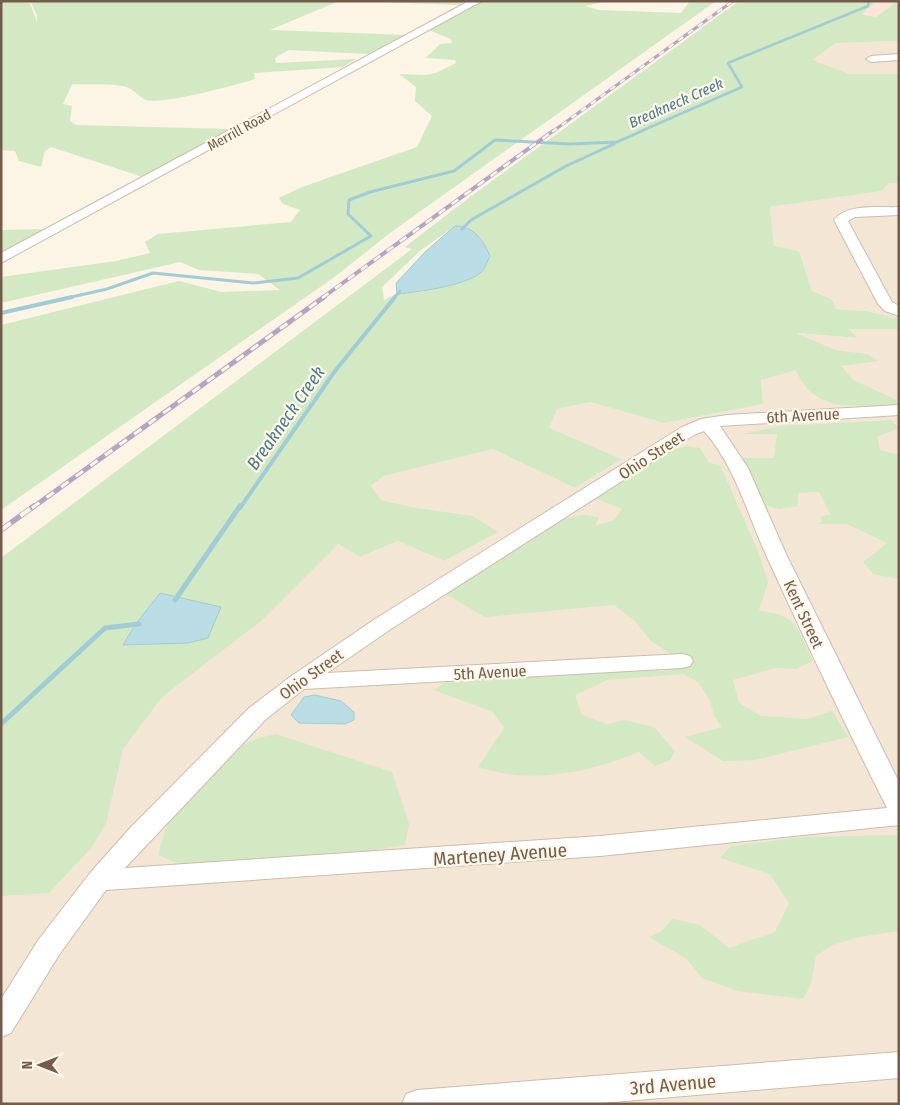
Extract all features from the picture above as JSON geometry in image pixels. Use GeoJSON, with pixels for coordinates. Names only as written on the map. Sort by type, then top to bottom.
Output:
{"type":"FeatureCollection","features":[{"type":"Feature","properties":{"kind":"street","name":"Merrill Road"},"geometry":{"type":"LineString","coordinates":[[1,259],[478,1]]}},
{"type":"Feature","properties":{"kind":"street"},"geometry":{"type":"LineString","coordinates":[[871,59],[899,58]]}},
{"type":"Feature","properties":{"kind":"street"},"geometry":{"type":"LineString","coordinates":[[899,211],[854,213],[841,220],[886,304],[899,312]]}},
{"type":"Feature","properties":{"kind":"street","name":"6th Avenue"},"geometry":{"type":"LineString","coordinates":[[707,423],[744,418],[899,410]]}},
{"type":"Feature","properties":{"kind":"street","name":"Ohio Street"},"geometry":{"type":"LineString","coordinates":[[1,1024],[49,947],[99,880],[139,835],[257,714],[298,682],[383,624],[564,511],[666,444],[688,431],[707,423]]}},
{"type":"Feature","properties":{"kind":"street","name":"Kent Street"},"geometry":{"type":"LineString","coordinates":[[707,423],[716,432],[740,472],[832,673],[899,807]]}},
{"type":"Feature","properties":{"kind":"street","name":"5th Avenue"},"geometry":{"type":"LineString","coordinates":[[298,682],[682,661]]}},
{"type":"Feature","properties":{"kind":"street","name":"Marteney Avenue"},"geometry":{"type":"LineString","coordinates":[[99,880],[424,860],[899,816]]}},
{"type":"Feature","properties":{"kind":"street","name":"3rd Avenue"},"geometry":{"type":"LineString","coordinates":[[417,1104],[899,1064]]}},
{"type":"Feature","properties":{"kind":"shaded area"},"geometry":{"type":"Polygon","coordinates":[[[876,1],[899,1],[899,4],[876,17],[861,14],[876,1]]]}},
{"type":"Feature","properties":{"kind":"shaded area"},"geometry":{"type":"Polygon","coordinates":[[[899,41],[899,74],[849,74],[811,60],[836,43],[899,41]]]}},
{"type":"Feature","properties":{"kind":"shaded area"},"geometry":{"type":"Polygon","coordinates":[[[889,183],[899,183],[899,319],[867,311],[836,309],[830,299],[812,291],[799,251],[774,246],[770,207],[882,191],[889,183]]]}},
{"type":"Feature","properties":{"kind":"shaded area"},"geometry":{"type":"Polygon","coordinates":[[[848,329],[899,329],[899,1104],[1,1104],[1,800],[338,544],[361,557],[398,541],[444,561],[497,532],[473,516],[412,507],[381,500],[371,486],[384,476],[493,449],[575,488],[622,459],[548,428],[557,409],[590,402],[664,423],[763,404],[761,380],[794,333],[856,338],[848,329]]]}},
{"type":"Feature","properties":{"kind":"green space"},"geometry":{"type":"Polygon","coordinates":[[[1,1],[29,1],[37,22],[37,15],[30,1],[339,1],[270,30],[407,35],[368,54],[288,50],[275,58],[276,63],[357,59],[343,67],[254,73],[255,79],[199,94],[167,100],[146,100],[132,89],[121,86],[72,84],[63,104],[72,106],[70,121],[76,125],[230,129],[143,177],[51,147],[45,151],[41,167],[19,161],[15,151],[1,150],[1,1]]]}},
{"type":"Feature","properties":{"kind":"green space"},"geometry":{"type":"Polygon","coordinates":[[[354,1],[469,1],[460,5],[354,1]]]}},
{"type":"Feature","properties":{"kind":"green space"},"geometry":{"type":"Polygon","coordinates":[[[482,1],[608,1],[585,6],[599,10],[681,13],[690,1],[716,1],[394,230],[333,278],[1,510],[1,325],[179,281],[222,292],[280,290],[258,274],[199,270],[180,262],[1,303],[1,277],[116,261],[150,253],[145,242],[158,234],[291,222],[300,210],[283,204],[279,198],[302,187],[417,147],[432,116],[415,101],[416,87],[399,74],[426,75],[436,73],[456,63],[455,60],[426,58],[440,44],[452,43],[451,39],[429,30],[482,1]]]}},
{"type":"Feature","properties":{"kind":"green space"},"geometry":{"type":"Polygon","coordinates":[[[739,1],[876,1],[862,14],[876,17],[895,3],[899,3],[899,41],[836,43],[812,60],[849,74],[899,74],[899,183],[889,183],[882,191],[770,207],[774,246],[799,251],[812,291],[831,299],[836,309],[867,311],[899,319],[899,329],[849,329],[857,338],[796,333],[835,350],[867,354],[879,361],[841,366],[853,380],[897,400],[895,406],[851,406],[825,400],[814,394],[804,384],[796,370],[761,380],[763,404],[664,423],[590,402],[557,409],[549,428],[622,459],[575,488],[493,449],[384,476],[371,486],[381,500],[412,507],[473,516],[498,532],[444,561],[398,541],[360,557],[338,544],[261,621],[162,697],[123,749],[106,823],[92,847],[49,893],[1,896],[1,558],[412,249],[405,247],[466,200],[739,1]],[[455,226],[421,250],[382,287],[384,300],[397,294],[420,292],[467,280],[482,239],[465,226],[455,226]]]}},
{"type":"Feature","properties":{"kind":"green space"},"geometry":{"type":"Polygon","coordinates":[[[45,229],[1,252],[1,230],[45,229]]]}},
{"type":"Feature","properties":{"kind":"green space"},"geometry":{"type":"Polygon","coordinates":[[[891,420],[899,428],[877,437],[880,450],[899,455],[899,579],[873,574],[863,562],[887,543],[847,524],[819,524],[822,521],[821,516],[831,515],[819,492],[798,493],[798,506],[780,509],[761,504],[742,458],[774,458],[777,434],[742,434],[780,426],[891,420]]]}},
{"type":"Feature","properties":{"kind":"green space"},"geometry":{"type":"Polygon","coordinates":[[[687,446],[700,448],[709,463],[720,465],[757,549],[768,582],[759,611],[782,616],[789,620],[799,632],[813,661],[796,669],[776,668],[733,680],[739,703],[761,716],[807,719],[832,711],[848,737],[755,760],[723,761],[685,737],[722,727],[714,716],[710,700],[698,682],[683,674],[607,680],[575,695],[582,715],[607,724],[625,720],[654,727],[675,751],[670,760],[655,766],[639,752],[579,771],[531,776],[496,772],[478,767],[504,728],[493,712],[434,690],[452,678],[610,671],[664,671],[682,661],[651,641],[635,621],[614,605],[485,617],[445,593],[562,520],[579,515],[589,515],[599,518],[595,526],[614,520],[622,509],[595,498],[606,488],[649,465],[666,452],[687,446]]]}},
{"type":"Feature","properties":{"kind":"green space"},"geometry":{"type":"Polygon","coordinates":[[[276,734],[392,772],[409,824],[405,845],[314,860],[179,864],[158,855],[171,810],[237,747],[259,738],[276,734]]]}},
{"type":"Feature","properties":{"kind":"green space"},"geometry":{"type":"Polygon","coordinates":[[[899,835],[899,931],[854,938],[831,946],[816,956],[811,984],[803,999],[737,991],[702,978],[687,959],[649,937],[660,932],[673,919],[700,925],[729,948],[775,932],[789,903],[770,874],[720,858],[731,846],[804,837],[899,835]]]}},
{"type":"Feature","properties":{"kind":"water"},"geometry":{"type":"Polygon","coordinates":[[[455,226],[468,228],[473,231],[484,245],[490,256],[482,272],[473,278],[452,285],[397,294],[396,283],[426,251],[455,226]]]}},
{"type":"Feature","properties":{"kind":"water"},"geometry":{"type":"Polygon","coordinates":[[[160,593],[221,607],[208,638],[188,643],[123,645],[135,625],[160,593]]]}},
{"type":"Feature","properties":{"kind":"water"},"geometry":{"type":"Polygon","coordinates":[[[315,695],[341,701],[354,712],[354,720],[345,724],[299,723],[291,715],[304,697],[315,695]]]}},
{"type":"Feature","properties":{"kind":"waterway","name":"Breakneck Creek"},"geometry":{"type":"LineString","coordinates":[[639,132],[742,87],[728,63],[868,6],[869,1]]}},
{"type":"Feature","properties":{"kind":"waterway","name":"Breakneck Creek"},"geometry":{"type":"LineString","coordinates":[[67,298],[107,289],[153,273],[253,283],[298,278],[371,236],[348,214],[349,200],[370,192],[454,171],[495,140],[570,144],[617,142],[642,131]]}},
{"type":"Feature","properties":{"kind":"waterway","name":"Breakneck Creek"},"geometry":{"type":"LineString","coordinates":[[462,229],[471,220],[566,166],[614,144]]}},
{"type":"Feature","properties":{"kind":"waterway","name":"Breakneck Creek"},"geometry":{"type":"LineString","coordinates":[[394,298],[400,291]]}},
{"type":"Feature","properties":{"kind":"waterway","name":"Breakneck Creek"},"geometry":{"type":"LineString","coordinates":[[1,313],[72,297]]}},
{"type":"Feature","properties":{"kind":"waterway","name":"Breakneck Creek"},"geometry":{"type":"LineString","coordinates":[[240,508],[335,371],[395,297]]}},
{"type":"Feature","properties":{"kind":"waterway","name":"Breakneck Creek"},"geometry":{"type":"LineString","coordinates":[[175,600],[240,506]]}},
{"type":"Feature","properties":{"kind":"waterway","name":"Breakneck Creek"},"geometry":{"type":"LineString","coordinates":[[1,724],[105,628],[139,624]]}},
{"type":"Feature","properties":{"kind":"railway"},"geometry":{"type":"LineString","coordinates":[[552,132],[733,1]]}},
{"type":"Feature","properties":{"kind":"railway"},"geometry":{"type":"LineString","coordinates":[[322,298],[553,131]]}},
{"type":"Feature","properties":{"kind":"railway"},"geometry":{"type":"LineString","coordinates":[[32,508],[324,297]]}},
{"type":"Feature","properties":{"kind":"railway"},"geometry":{"type":"LineString","coordinates":[[1,530],[34,506]]}}]}
